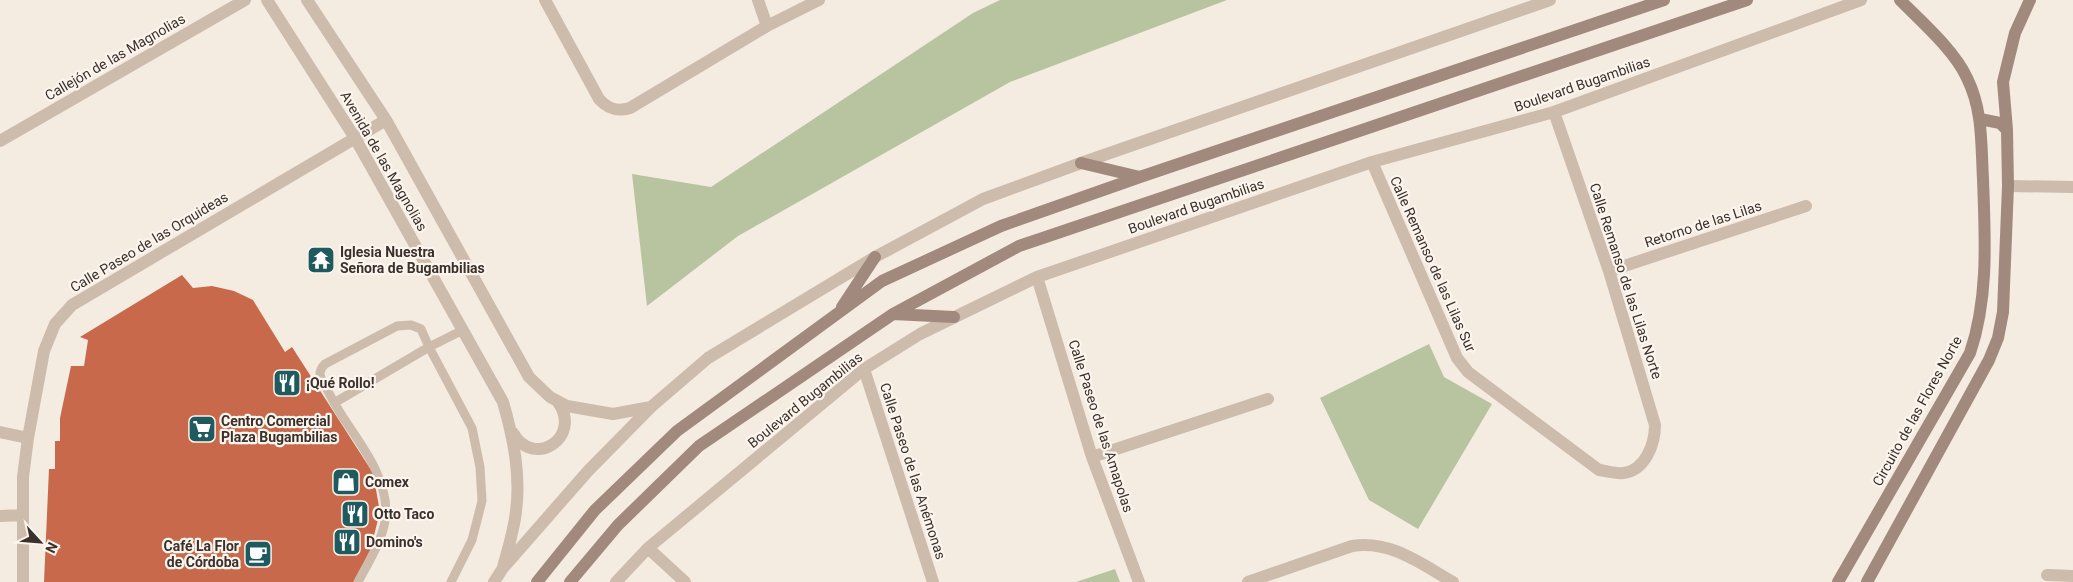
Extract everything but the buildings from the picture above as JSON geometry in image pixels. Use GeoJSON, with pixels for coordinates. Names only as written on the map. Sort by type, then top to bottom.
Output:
{"type":"FeatureCollection","features":[{"type":"Feature","properties":{"kind":"street","name":"Callejón de las Magnolias"},"geometry":{"type":"LineString","coordinates":[[0,141],[245,0]]}},
{"type":"Feature","properties":{"kind":"street","name":"Avenida de las Magnolias"},"geometry":{"type":"LineString","coordinates":[[267,0],[355,138],[503,402],[512,431],[517,467],[516,511],[503,568]]}},
{"type":"Feature","properties":{"kind":"street","name":"Avenida de las Magnolias"},"geometry":{"type":"LineString","coordinates":[[307,0],[386,120],[529,377],[550,397],[567,406],[613,414],[651,407]]}},
{"type":"Feature","properties":{"kind":"street"},"geometry":{"type":"LineString","coordinates":[[545,0],[599,99],[610,108],[617,110],[630,108],[767,26],[819,0]]}},
{"type":"Feature","properties":{"kind":"street"},"geometry":{"type":"LineString","coordinates":[[758,0],[767,26]]}},
{"type":"Feature","properties":{"kind":"street"},"geometry":{"type":"LineString","coordinates":[[494,582],[503,568],[588,471],[651,407],[708,358],[875,256],[983,199],[1081,163],[1550,0]]}},
{"type":"Feature","properties":{"kind":"street"},"geometry":{"type":"LineString","coordinates":[[538,581],[595,510],[677,431],[882,281],[1001,226],[1140,177],[1664,0]]}},
{"type":"Feature","properties":{"kind":"street","name":"Boulevard Bugambilias"},"geometry":{"type":"LineString","coordinates":[[570,582],[618,525],[699,446],[893,314],[1019,246],[1747,0]]}},
{"type":"Feature","properties":{"kind":"street","name":"Boulevard Bugambilias"},"geometry":{"type":"LineString","coordinates":[[616,582],[648,548],[864,369],[920,334],[1037,278],[1372,162],[1554,112],[1861,0]]}},
{"type":"Feature","properties":{"kind":"street","name":"Circuito de las Flores Norte"},"geometry":{"type":"LineString","coordinates":[[1838,582],[1970,352],[1978,328],[1986,242],[1980,119],[1976,97],[1966,75],[1928,28],[1900,0]]}},
{"type":"Feature","properties":{"kind":"street"},"geometry":{"type":"LineString","coordinates":[[1870,581],[1989,360],[1998,338],[2003,312],[2008,186],[2007,130],[2003,82],[2015,33],[2030,0]]}},
{"type":"Feature","properties":{"kind":"street","name":"Calle Remanso de las Lilas Norte"},"geometry":{"type":"LineString","coordinates":[[1554,112],[1610,271],[1655,425],[1653,443],[1644,459]]}},
{"type":"Feature","properties":{"kind":"street"},"geometry":{"type":"LineString","coordinates":[[1980,119],[2000,123],[2007,130]]}},
{"type":"Feature","properties":{"kind":"street","name":"Calle Paseo de las Orquideas"},"geometry":{"type":"LineString","coordinates":[[23,582],[23,477],[44,351],[55,324],[72,305],[386,120]]}},
{"type":"Feature","properties":{"kind":"street","name":"Calle Remanso de las Lilas Sur"},"geometry":{"type":"LineString","coordinates":[[1372,162],[1449,342],[1457,358],[1468,372],[1599,470],[1624,473],[1638,466],[1644,459]]}},
{"type":"Feature","properties":{"kind":"street"},"geometry":{"type":"LineString","coordinates":[[1081,163],[1140,177]]}},
{"type":"Feature","properties":{"kind":"street"},"geometry":{"type":"LineString","coordinates":[[2008,186],[2073,188]]}},
{"type":"Feature","properties":{"kind":"street","name":"Retorno de las Lilas"},"geometry":{"type":"LineString","coordinates":[[1610,271],[1806,206]]}},
{"type":"Feature","properties":{"kind":"street"},"geometry":{"type":"LineString","coordinates":[[837,314],[875,256]]}},
{"type":"Feature","properties":{"kind":"street","name":"Calle Paseo de las Amapolas"},"geometry":{"type":"LineString","coordinates":[[1037,278],[1092,457],[1139,582]]}},
{"type":"Feature","properties":{"kind":"street"},"geometry":{"type":"LineString","coordinates":[[893,314],[954,317]]}},
{"type":"Feature","properties":{"kind":"street","name":"Calle Paseo de las Anémonas"},"geometry":{"type":"LineString","coordinates":[[864,369],[933,582]]}},
{"type":"Feature","properties":{"kind":"street"},"geometry":{"type":"LineString","coordinates":[[1092,457],[1268,399]]}},
{"type":"Feature","properties":{"kind":"street"},"geometry":{"type":"LineString","coordinates":[[512,431],[522,444],[529,448],[537,449],[553,444],[559,439],[566,424],[566,416],[558,402]]}},
{"type":"Feature","properties":{"kind":"street"},"geometry":{"type":"LineString","coordinates":[[0,432],[28,438]]}},
{"type":"Feature","properties":{"kind":"street"},"geometry":{"type":"LineString","coordinates":[[0,516],[23,515]]}},
{"type":"Feature","properties":{"kind":"street"},"geometry":{"type":"LineString","coordinates":[[1248,582],[1352,546],[1365,544],[1398,550],[1438,578],[1453,582]]}},
{"type":"Feature","properties":{"kind":"street"},"geometry":{"type":"LineString","coordinates":[[648,548],[685,582]]}},
{"type":"Feature","properties":{"kind":"street"},"geometry":{"type":"LineString","coordinates":[[2045,580],[2073,576]]}},
{"type":"Feature","properties":{"kind":"lane"},"geometry":{"type":"LineString","coordinates":[[358,582],[383,526],[386,513],[385,500],[374,466],[334,403],[320,375],[324,364],[397,326],[411,325],[421,329],[429,348],[472,428],[480,466],[482,501],[472,540],[451,582]]}},
{"type":"Feature","properties":{"kind":"lane"},"geometry":{"type":"LineString","coordinates":[[334,403],[463,330]]}},
{"type":"Feature","properties":{"kind":"green space"},"geometry":{"type":"Polygon","coordinates":[[[1000,0],[1227,0],[1010,82],[738,236],[647,306],[632,174],[711,187],[973,13],[1000,0]]]}},
{"type":"Feature","properties":{"kind":"green space"},"geometry":{"type":"Polygon","coordinates":[[[1429,344],[1444,377],[1492,404],[1418,529],[1369,500],[1320,398],[1429,344]]]}},
{"type":"Feature","properties":{"kind":"green space"},"geometry":{"type":"Polygon","coordinates":[[[1115,569],[1120,582],[1076,582],[1115,569]]]}},
{"type":"Feature","properties":{"kind":"place","name":"Iglesia Nuestra Señora de Bugambilias"},"geometry":{"type":"Point","coordinates":[321,260]}},
{"type":"Feature","properties":{"kind":"place","name":"¡Qué Rollo!"},"geometry":{"type":"Point","coordinates":[287,383]}},
{"type":"Feature","properties":{"kind":"place","name":"Centro Comercial Plaza Bugambilias"},"geometry":{"type":"Point","coordinates":[202,429]}},
{"type":"Feature","properties":{"kind":"place","name":"Comex"},"geometry":{"type":"Point","coordinates":[346,482]}},
{"type":"Feature","properties":{"kind":"place","name":"Otto Taco"},"geometry":{"type":"Point","coordinates":[355,514]}},
{"type":"Feature","properties":{"kind":"place","name":"Domino's"},"geometry":{"type":"Point","coordinates":[347,542]}},
{"type":"Feature","properties":{"kind":"place","name":"Café La Flor de Córdoba"},"geometry":{"type":"Point","coordinates":[258,554]}}]}
